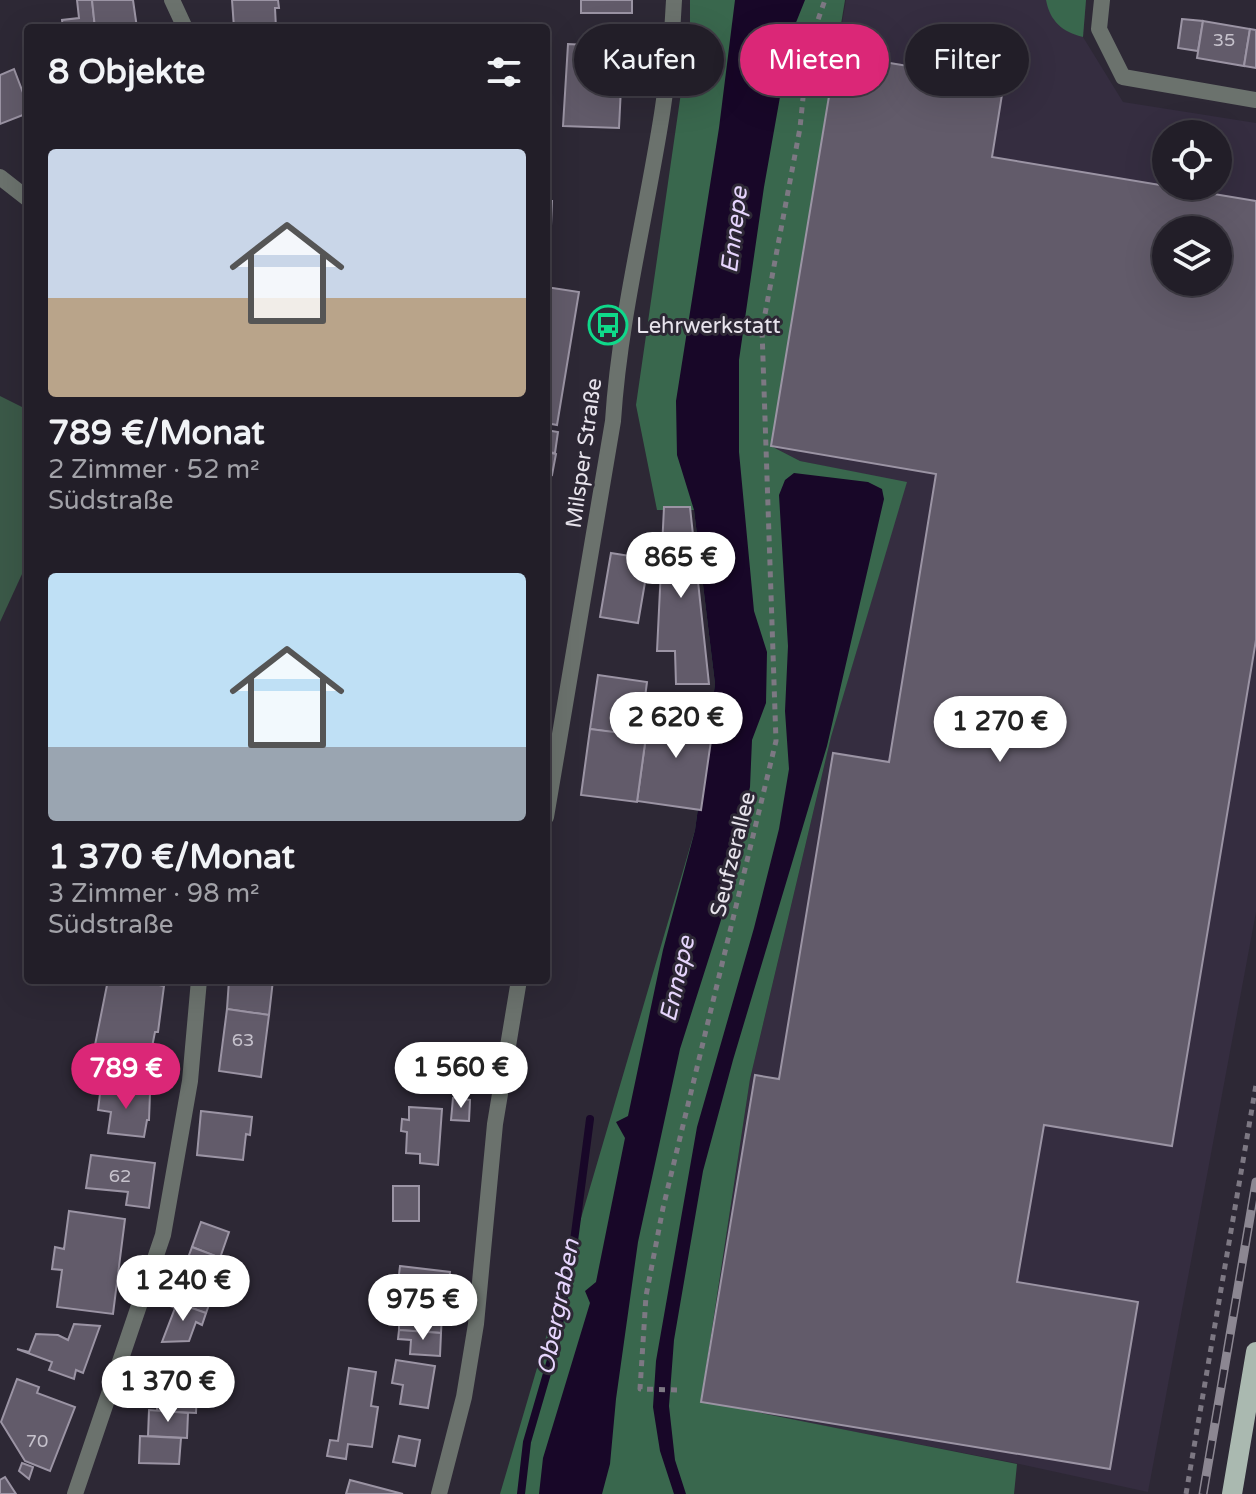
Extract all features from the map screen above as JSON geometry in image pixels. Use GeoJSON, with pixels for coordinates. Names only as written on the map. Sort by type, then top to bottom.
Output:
{"type":"FeatureCollection","features":[{"type":"Feature","properties":{"kind":"main road"},"geometry":{"type":"LineString","coordinates":[[1232,1494],[1256,1352]]}},
{"type":"Feature","properties":{"kind":"street"},"geometry":{"type":"LineString","coordinates":[[172,0],[183,24]]}},
{"type":"Feature","properties":{"kind":"street","name":"Milsper Straße"},"geometry":{"type":"LineString","coordinates":[[550,793],[613,421],[617,367],[664,109],[674,0]]}},
{"type":"Feature","properties":{"kind":"street"},"geometry":{"type":"LineString","coordinates":[[1102,0],[1099,29],[1123,77],[1256,100]]}},
{"type":"Feature","properties":{"kind":"street"},"geometry":{"type":"LineString","coordinates":[[0,177],[24,196]]}},
{"type":"Feature","properties":{"kind":"street"},"geometry":{"type":"LineString","coordinates":[[75,1494],[163,1235],[190,1081],[199,984]]}},
{"type":"Feature","properties":{"kind":"street"},"geometry":{"type":"LineString","coordinates":[[439,1494],[464,1397],[495,1124],[518,984]]}},
{"type":"Feature","properties":{"kind":"path","name":"Seufzerallee"},"geometry":{"type":"LineString","coordinates":[[677,1390],[640,1389],[646,1296],[663,1208],[776,741],[762,330],[800,128],[808,48],[825,0]]}},
{"type":"Feature","properties":{"kind":"path"},"geometry":{"type":"LineString","coordinates":[[1186,1494],[1256,1085]]}},
{"type":"Feature","properties":{"kind":"shaded area"},"geometry":{"type":"Polygon","coordinates":[[[846,0],[1086,0],[1083,37],[1123,102],[1256,123],[1256,912],[1148,1492],[701,1402],[750,1079],[831,737],[906,483],[800,461],[771,446],[830,96],[889,96],[889,24],[842,24],[846,0]]]}},
{"type":"Feature","properties":{"kind":"green space"},"geometry":{"type":"Polygon","coordinates":[[[690,0],[845,0],[841,24],[740,24],[740,96],[829,96],[771,446],[800,461],[907,482],[831,737],[750,1079],[701,1401],[1017,1464],[1014,1494],[500,1494],[695,830],[715,684],[694,510],[657,510],[636,405],[680,96],[724,96],[724,24],[690,24],[690,0]]]}},
{"type":"Feature","properties":{"kind":"green space"},"geometry":{"type":"Polygon","coordinates":[[[1046,0],[1086,0],[1083,37],[1058,24],[1046,0]]]}},
{"type":"Feature","properties":{"kind":"green space"},"geometry":{"type":"Polygon","coordinates":[[[0,396],[24,408],[24,570],[0,622],[0,396]]]}},
{"type":"Feature","properties":{"kind":"water","name":"Ennepe"},"geometry":{"type":"Polygon","coordinates":[[[735,0],[805,0],[795,24],[740,24],[740,96],[780,96],[739,360],[739,452],[754,611],[767,652],[766,703],[752,740],[750,787],[721,920],[680,1049],[638,1242],[610,1464],[602,1494],[539,1494],[543,1458],[590,1303],[585,1291],[596,1282],[625,1138],[616,1122],[628,1116],[663,950],[695,830],[715,684],[694,510],[677,455],[676,401],[735,0]]]}},
{"type":"Feature","properties":{"kind":"water"},"geometry":{"type":"Polygon","coordinates":[[[794,473],[868,482],[882,489],[884,499],[827,746],[703,1171],[674,1340],[669,1406],[675,1460],[686,1494],[674,1494],[660,1451],[653,1407],[656,1361],[697,1127],[754,928],[779,829],[789,769],[785,711],[788,646],[779,495],[785,480],[794,473]]]}},
{"type":"Feature","properties":{"kind":"building"},"geometry":{"type":"Polygon","coordinates":[[[77,0],[92,0],[95,24],[62,24],[62,20],[79,18],[77,0]]]}},
{"type":"Feature","properties":{"kind":"building"},"geometry":{"type":"Polygon","coordinates":[[[92,0],[133,0],[136,24],[95,24],[92,0]]]}},
{"type":"Feature","properties":{"kind":"building"},"geometry":{"type":"Polygon","coordinates":[[[232,0],[278,0],[276,24],[234,24],[232,0]]]}},
{"type":"Feature","properties":{"kind":"building"},"geometry":{"type":"Polygon","coordinates":[[[581,0],[632,0],[632,13],[581,13],[581,0]]]}},
{"type":"Feature","properties":{"kind":"building"},"geometry":{"type":"Polygon","coordinates":[[[1182,19],[1203,21],[1198,51],[1178,48],[1182,19]]]}},
{"type":"Feature","properties":{"kind":"building"},"geometry":{"type":"Polygon","coordinates":[[[1203,21],[1250,29],[1244,66],[1197,58],[1203,21]]]}},
{"type":"Feature","properties":{"kind":"building"},"geometry":{"type":"Polygon","coordinates":[[[1250,29],[1256,30],[1256,68],[1244,66],[1250,29]]]}},
{"type":"Feature","properties":{"kind":"building"},"geometry":{"type":"Polygon","coordinates":[[[568,44],[574,44],[574,96],[621,96],[619,128],[563,126],[568,44]]]}},
{"type":"Feature","properties":{"kind":"building"},"geometry":{"type":"Polygon","coordinates":[[[889,63],[905,66],[905,96],[1002,96],[992,157],[1152,184],[1152,200],[1232,200],[1232,197],[1256,201],[1256,640],[1172,1146],[1044,1125],[1017,1282],[1138,1302],[1110,1469],[701,1402],[755,1075],[779,1079],[833,753],[889,762],[936,474],[771,446],[829,96],[889,96],[889,63]]]}},
{"type":"Feature","properties":{"kind":"building"},"geometry":{"type":"Polygon","coordinates":[[[14,69],[24,95],[24,115],[0,124],[0,75],[14,69]]]}},
{"type":"Feature","properties":{"kind":"building"},"geometry":{"type":"Polygon","coordinates":[[[550,288],[579,292],[557,425],[550,424],[550,288]]]}},
{"type":"Feature","properties":{"kind":"building"},"geometry":{"type":"Polygon","coordinates":[[[550,431],[558,432],[555,453],[550,452],[550,431]]]}},
{"type":"Feature","properties":{"kind":"building"},"geometry":{"type":"Polygon","coordinates":[[[550,453],[556,454],[550,475],[550,453]]]}},
{"type":"Feature","properties":{"kind":"building"},"geometry":{"type":"Polygon","coordinates":[[[664,507],[690,507],[709,684],[676,684],[675,651],[657,651],[664,507]]]}},
{"type":"Feature","properties":{"kind":"building"},"geometry":{"type":"Polygon","coordinates":[[[611,553],[649,559],[638,623],[600,617],[611,553]]]}},
{"type":"Feature","properties":{"kind":"building"},"geometry":{"type":"Polygon","coordinates":[[[598,675],[647,682],[640,736],[590,729],[598,675]]]}},
{"type":"Feature","properties":{"kind":"building"},"geometry":{"type":"Polygon","coordinates":[[[682,708],[715,713],[701,810],[637,801],[646,736],[640,736],[642,721],[679,726],[682,708]]]}},
{"type":"Feature","properties":{"kind":"building"},"geometry":{"type":"Polygon","coordinates":[[[590,729],[646,736],[637,802],[581,795],[590,729]]]}},
{"type":"Feature","properties":{"kind":"building"},"geometry":{"type":"Polygon","coordinates":[[[107,984],[164,986],[158,1032],[155,1032],[149,1062],[94,1050],[107,984]]]}},
{"type":"Feature","properties":{"kind":"building"},"geometry":{"type":"Polygon","coordinates":[[[229,984],[273,984],[269,1015],[227,1009],[229,984]]]}},
{"type":"Feature","properties":{"kind":"building"},"geometry":{"type":"Polygon","coordinates":[[[227,1009],[269,1015],[261,1077],[219,1071],[227,1009]]]}},
{"type":"Feature","properties":{"kind":"building"},"geometry":{"type":"Polygon","coordinates":[[[101,1086],[150,1093],[149,1120],[144,1137],[108,1133],[111,1112],[98,1110],[101,1086]]]}},
{"type":"Feature","properties":{"kind":"building"},"geometry":{"type":"Polygon","coordinates":[[[453,1098],[470,1100],[469,1121],[451,1120],[453,1098]]]}},
{"type":"Feature","properties":{"kind":"building"},"geometry":{"type":"Polygon","coordinates":[[[409,1107],[442,1109],[438,1165],[420,1163],[420,1154],[406,1153],[407,1132],[401,1131],[402,1119],[409,1120],[409,1107]]]}},
{"type":"Feature","properties":{"kind":"building"},"geometry":{"type":"Polygon","coordinates":[[[201,1111],[252,1117],[243,1160],[197,1155],[201,1111]]]}},
{"type":"Feature","properties":{"kind":"building"},"geometry":{"type":"Polygon","coordinates":[[[91,1155],[155,1163],[149,1208],[126,1205],[128,1192],[86,1188],[91,1155]]]}},
{"type":"Feature","properties":{"kind":"building"},"geometry":{"type":"Polygon","coordinates":[[[393,1186],[419,1186],[419,1221],[393,1221],[393,1186]]]}},
{"type":"Feature","properties":{"kind":"building"},"geometry":{"type":"Polygon","coordinates":[[[69,1211],[125,1219],[113,1314],[57,1307],[62,1270],[52,1269],[55,1247],[64,1249],[69,1211]]]}},
{"type":"Feature","properties":{"kind":"building"},"geometry":{"type":"Polygon","coordinates":[[[201,1222],[229,1232],[220,1258],[192,1247],[201,1222]]]}},
{"type":"Feature","properties":{"kind":"building"},"geometry":{"type":"Polygon","coordinates":[[[192,1247],[226,1260],[216,1286],[182,1274],[192,1247]]]}},
{"type":"Feature","properties":{"kind":"building"},"geometry":{"type":"Polygon","coordinates":[[[400,1266],[450,1272],[447,1304],[415,1301],[416,1285],[398,1283],[400,1266]]]}},
{"type":"Feature","properties":{"kind":"building"},"geometry":{"type":"Polygon","coordinates":[[[182,1274],[216,1286],[206,1313],[172,1301],[182,1274]]]}},
{"type":"Feature","properties":{"kind":"building"},"geometry":{"type":"Polygon","coordinates":[[[172,1301],[206,1313],[202,1325],[196,1322],[189,1341],[162,1342],[175,1308],[170,1306],[172,1301]]]}},
{"type":"Feature","properties":{"kind":"building"},"geometry":{"type":"Polygon","coordinates":[[[414,1312],[442,1314],[441,1333],[399,1330],[399,1324],[413,1325],[414,1312]]]}},
{"type":"Feature","properties":{"kind":"building"},"geometry":{"type":"Polygon","coordinates":[[[74,1324],[100,1326],[83,1373],[76,1370],[74,1379],[49,1370],[52,1362],[17,1349],[29,1352],[36,1334],[58,1335],[68,1340],[74,1324]]]}},
{"type":"Feature","properties":{"kind":"building"},"geometry":{"type":"Polygon","coordinates":[[[399,1330],[441,1333],[440,1356],[410,1354],[411,1340],[398,1339],[399,1330]]]}},
{"type":"Feature","properties":{"kind":"building"},"geometry":{"type":"Polygon","coordinates":[[[396,1360],[435,1366],[428,1408],[400,1404],[403,1385],[392,1383],[396,1360]]]}},
{"type":"Feature","properties":{"kind":"building"},"geometry":{"type":"Polygon","coordinates":[[[163,1361],[202,1363],[201,1389],[161,1387],[163,1361]]]}},
{"type":"Feature","properties":{"kind":"building"},"geometry":{"type":"Polygon","coordinates":[[[349,1368],[376,1372],[371,1406],[378,1407],[372,1447],[348,1444],[346,1459],[327,1456],[330,1440],[338,1441],[349,1368]]]}},
{"type":"Feature","properties":{"kind":"building"},"geometry":{"type":"Polygon","coordinates":[[[17,1379],[39,1387],[37,1393],[75,1407],[50,1471],[25,1461],[1,1422],[17,1379]]]}},
{"type":"Feature","properties":{"kind":"building"},"geometry":{"type":"Polygon","coordinates":[[[158,1387],[197,1389],[196,1413],[157,1411],[158,1387]]]}},
{"type":"Feature","properties":{"kind":"building"},"geometry":{"type":"Polygon","coordinates":[[[149,1410],[188,1413],[187,1438],[148,1436],[149,1410]]]}},
{"type":"Feature","properties":{"kind":"building"},"geometry":{"type":"Polygon","coordinates":[[[140,1436],[181,1438],[179,1464],[139,1463],[140,1436]]]}},
{"type":"Feature","properties":{"kind":"building"},"geometry":{"type":"Polygon","coordinates":[[[399,1436],[420,1440],[415,1466],[393,1462],[399,1436]]]}},
{"type":"Feature","properties":{"kind":"building"},"geometry":{"type":"Polygon","coordinates":[[[22,1463],[33,1467],[29,1479],[19,1471],[22,1463]]]}},
{"type":"Feature","properties":{"kind":"building"},"geometry":{"type":"Polygon","coordinates":[[[5,1477],[16,1494],[0,1494],[0,1480],[5,1477]]]}},
{"type":"Feature","properties":{"kind":"building"},"geometry":{"type":"Polygon","coordinates":[[[350,1480],[403,1494],[346,1494],[350,1480]]]}},
{"type":"Feature","properties":{"kind":"waterway","name":"Obergraben"},"geometry":{"type":"LineString","coordinates":[[521,1494],[527,1442],[555,1346],[574,1241],[590,1119]]}},
{"type":"Feature","properties":{"kind":"railway"},"geometry":{"type":"LineString","coordinates":[[1203,1494],[1256,1182]]}},
{"type":"Feature","properties":{"kind":"place","name":"Lehrwerkstatt"},"geometry":{"type":"Point","coordinates":[608,325]}}]}
